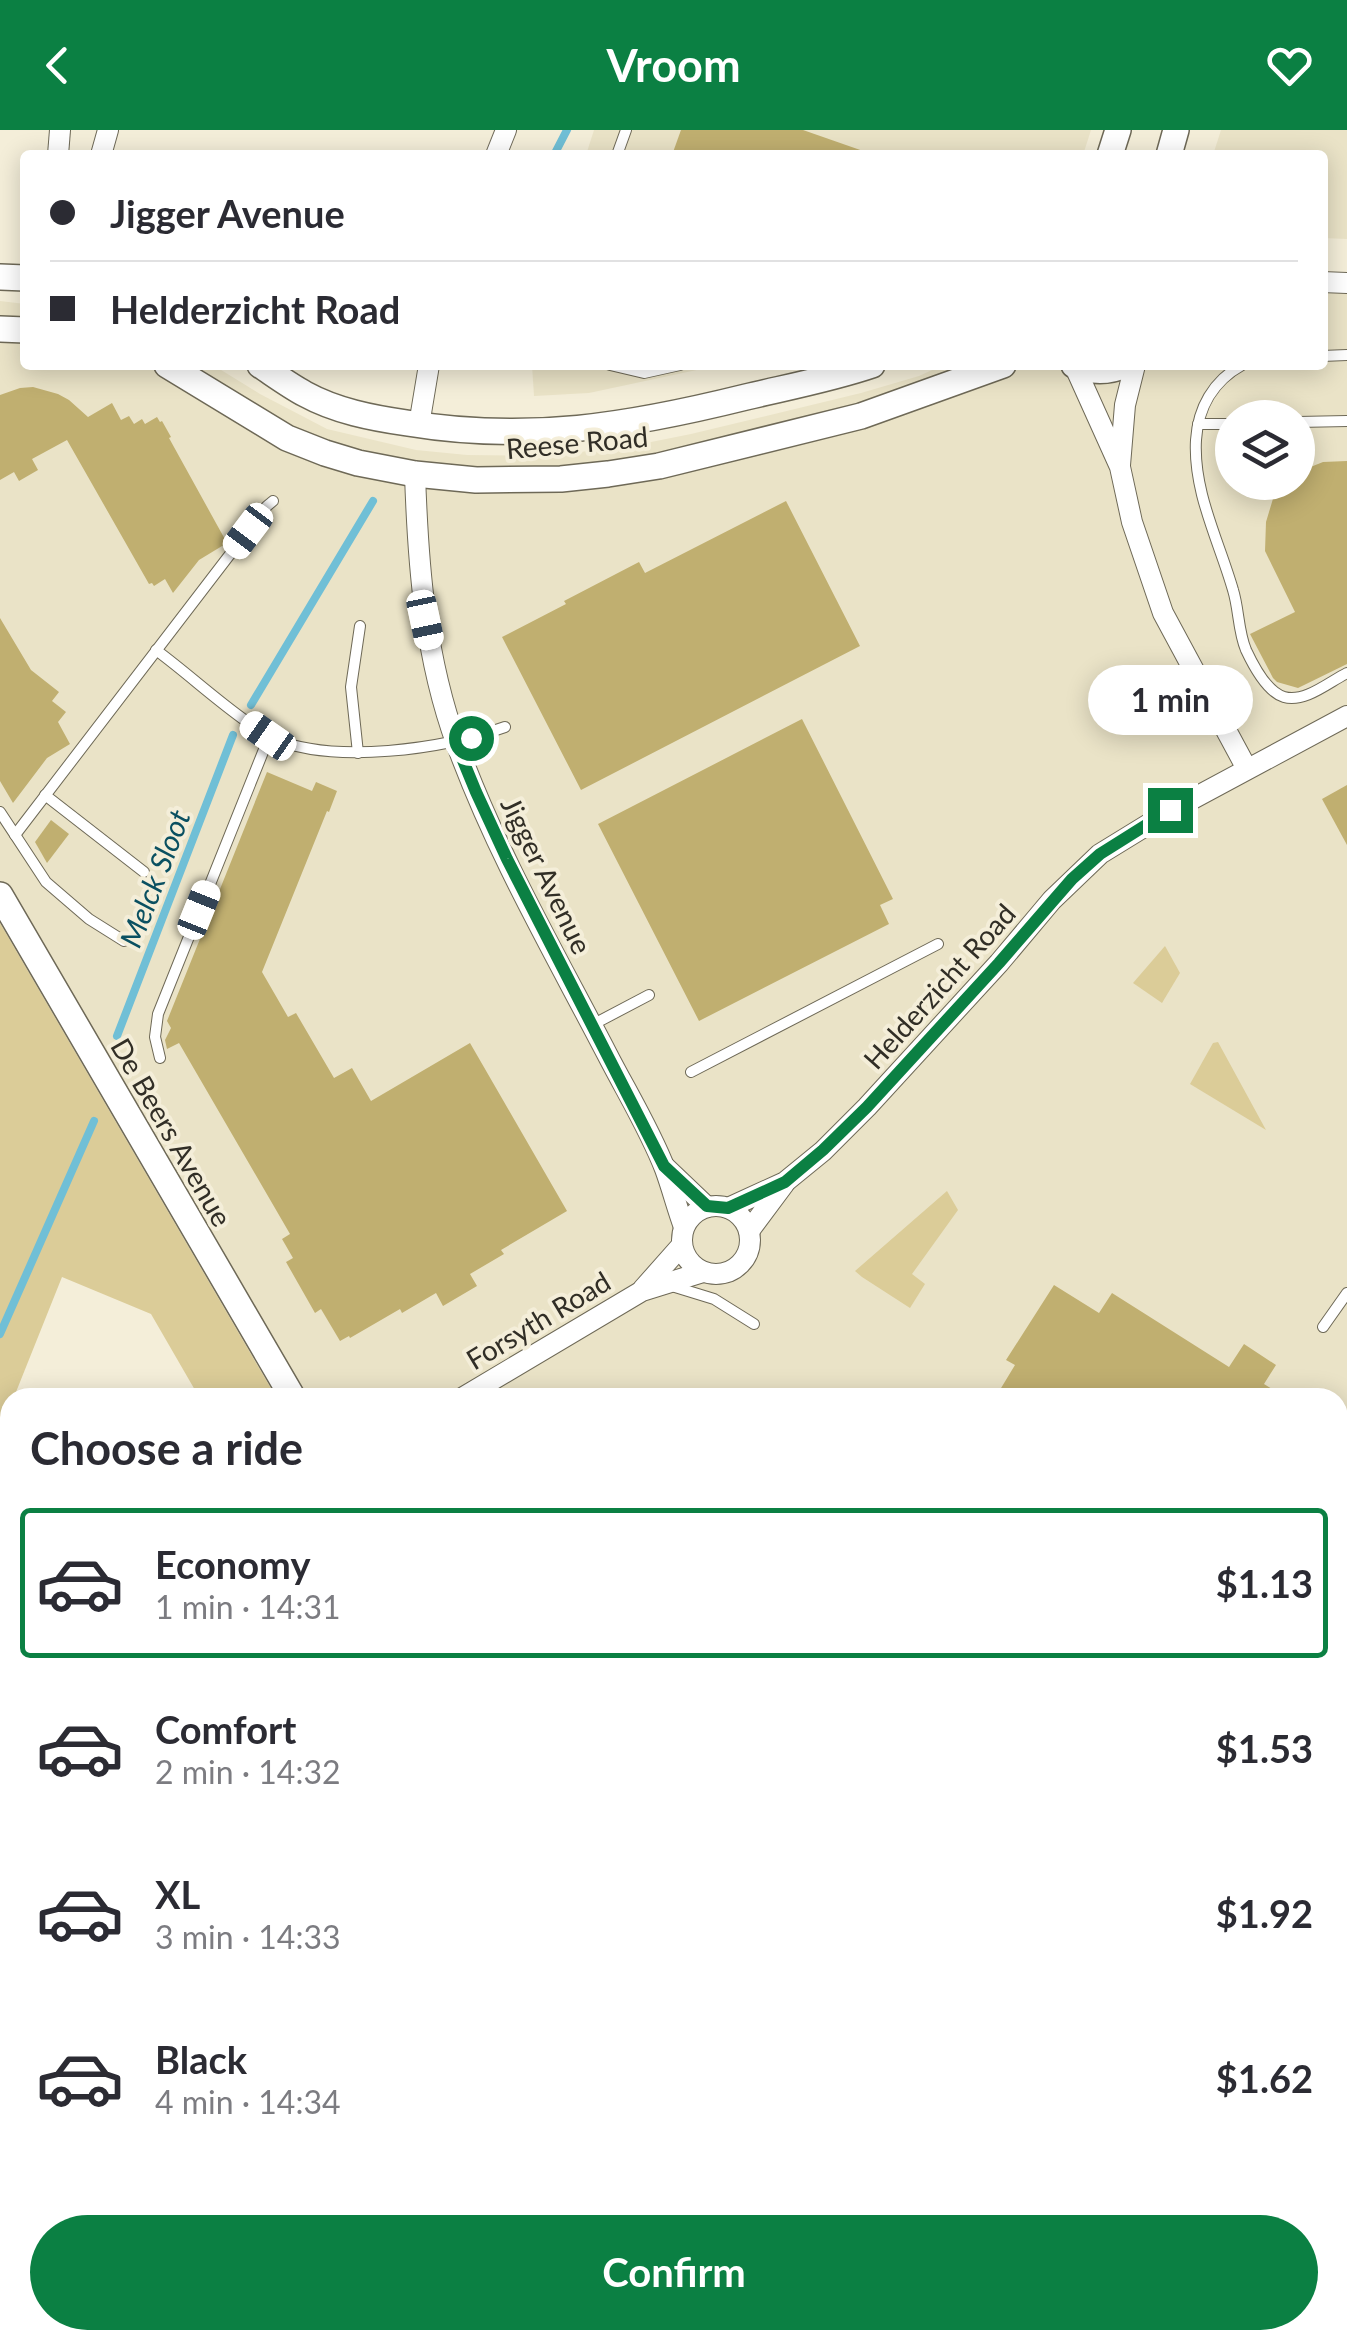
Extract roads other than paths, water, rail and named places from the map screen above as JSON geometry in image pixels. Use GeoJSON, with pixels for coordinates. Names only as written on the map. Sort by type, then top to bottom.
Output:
{"type":"FeatureCollection","features":[{"type":"Feature","properties":{"kind":"street","name":"Reese Road"},"geometry":{"type":"LineString","coordinates":[[175,370],[287,438],[358,463],[476,480],[561,479],[658,466],[861,416],[989,370]]}},
{"type":"Feature","properties":{"kind":"street","name":"Reese Road"},"geometry":{"type":"LineString","coordinates":[[268,370],[306,395],[366,417],[474,432],[515,433],[634,423],[852,370]]}},
{"type":"Feature","properties":{"kind":"street"},"geometry":{"type":"LineString","coordinates":[[419,426],[428,370]]}},
{"type":"Feature","properties":{"kind":"street"},"geometry":{"type":"LineString","coordinates":[[1076,370],[1120,467],[1145,566],[1164,613],[1247,769]]}},
{"type":"Feature","properties":{"kind":"street"},"geometry":{"type":"LineString","coordinates":[[1120,467],[1125,404],[1135,370]]}},
{"type":"Feature","properties":{"kind":"street","name":"Jigger Avenue"},"geometry":{"type":"LineString","coordinates":[[415,474],[425,620],[455,741],[507,859],[664,1166],[683,1236]]}},
{"type":"Feature","properties":{"kind":"street","name":"Helderzicht Road"},"geometry":{"type":"LineString","coordinates":[[749,1231],[785,1182],[867,1107],[1072,879],[1100,854],[1135,830],[1347,716]]}},
{"type":"Feature","properties":{"kind":"street","name":"De Beers Avenue"},"geometry":{"type":"LineString","coordinates":[[0,895],[287,1388]]}},
{"type":"Feature","properties":{"kind":"street","name":"Jigger Avenue"},"geometry":{"type":"LineString","coordinates":[[664,1166],[718,1207]]}},
{"type":"Feature","properties":{"kind":"street","name":"Helderzicht Road"},"geometry":{"type":"LineString","coordinates":[[718,1207],[785,1182]]}},
{"type":"Feature","properties":{"kind":"street"},"geometry":{"type":"LineString","coordinates":[[718,1207],[742,1217],[749,1231],[750,1248],[738,1266],[713,1275],[689,1261],[683,1236],[690,1216],[718,1207]]}},
{"type":"Feature","properties":{"kind":"street","name":"Forsyth Road"},"geometry":{"type":"LineString","coordinates":[[652,1288],[683,1236]]}},
{"type":"Feature","properties":{"kind":"street","name":"Forsyth Road"},"geometry":{"type":"LineString","coordinates":[[479,1388],[652,1288],[703,1272]]}},
{"type":"Feature","properties":{"kind":"lane"},"geometry":{"type":"LineString","coordinates":[[631,370],[658,370]]}},
{"type":"Feature","properties":{"kind":"lane"},"geometry":{"type":"LineString","coordinates":[[1234,370],[1210,392],[1198,424],[1197,465],[1206,510],[1234,594],[1247,650],[1270,688],[1281,696],[1303,696],[1347,673]]}},
{"type":"Feature","properties":{"kind":"lane"},"geometry":{"type":"LineString","coordinates":[[1315,422],[1347,422]]}},
{"type":"Feature","properties":{"kind":"lane"},"geometry":{"type":"LineString","coordinates":[[1198,424],[1215,424]]}},
{"type":"Feature","properties":{"kind":"lane"},"geometry":{"type":"LineString","coordinates":[[14,835],[273,501]]}},
{"type":"Feature","properties":{"kind":"lane"},"geometry":{"type":"LineString","coordinates":[[358,753],[351,687],[360,626]]}},
{"type":"Feature","properties":{"kind":"lane"},"geometry":{"type":"LineString","coordinates":[[156,650],[268,736],[306,748],[358,753],[455,741],[505,726]]}},
{"type":"Feature","properties":{"kind":"lane"},"geometry":{"type":"LineString","coordinates":[[160,1058],[158,1014],[268,736]]}},
{"type":"Feature","properties":{"kind":"lane"},"geometry":{"type":"LineString","coordinates":[[45,795],[144,872]]}},
{"type":"Feature","properties":{"kind":"lane"},"geometry":{"type":"LineString","coordinates":[[0,812],[46,882],[89,919],[124,941]]}},
{"type":"Feature","properties":{"kind":"lane"},"geometry":{"type":"LineString","coordinates":[[691,1072],[938,944]]}},
{"type":"Feature","properties":{"kind":"lane"},"geometry":{"type":"LineString","coordinates":[[592,1025],[649,996]]}},
{"type":"Feature","properties":{"kind":"lane"},"geometry":{"type":"LineString","coordinates":[[652,1288],[695,1292],[754,1324]]}},
{"type":"Feature","properties":{"kind":"lane"},"geometry":{"type":"LineString","coordinates":[[1323,1326],[1347,1293]]}},
{"type":"Feature","properties":{"kind":"waterway","name":"Melck Sloot"},"geometry":{"type":"LineString","coordinates":[[557,150],[567,130]]}},
{"type":"Feature","properties":{"kind":"waterway","name":"Melck Sloot"},"geometry":{"type":"LineString","coordinates":[[251,705],[373,501]]}},
{"type":"Feature","properties":{"kind":"waterway","name":"Melck Sloot"},"geometry":{"type":"LineString","coordinates":[[117,1036],[233,735]]}},
{"type":"Feature","properties":{"kind":"waterway","name":"Melck Sloot"},"geometry":{"type":"LineString","coordinates":[[0,1334],[94,1121]]}}]}
